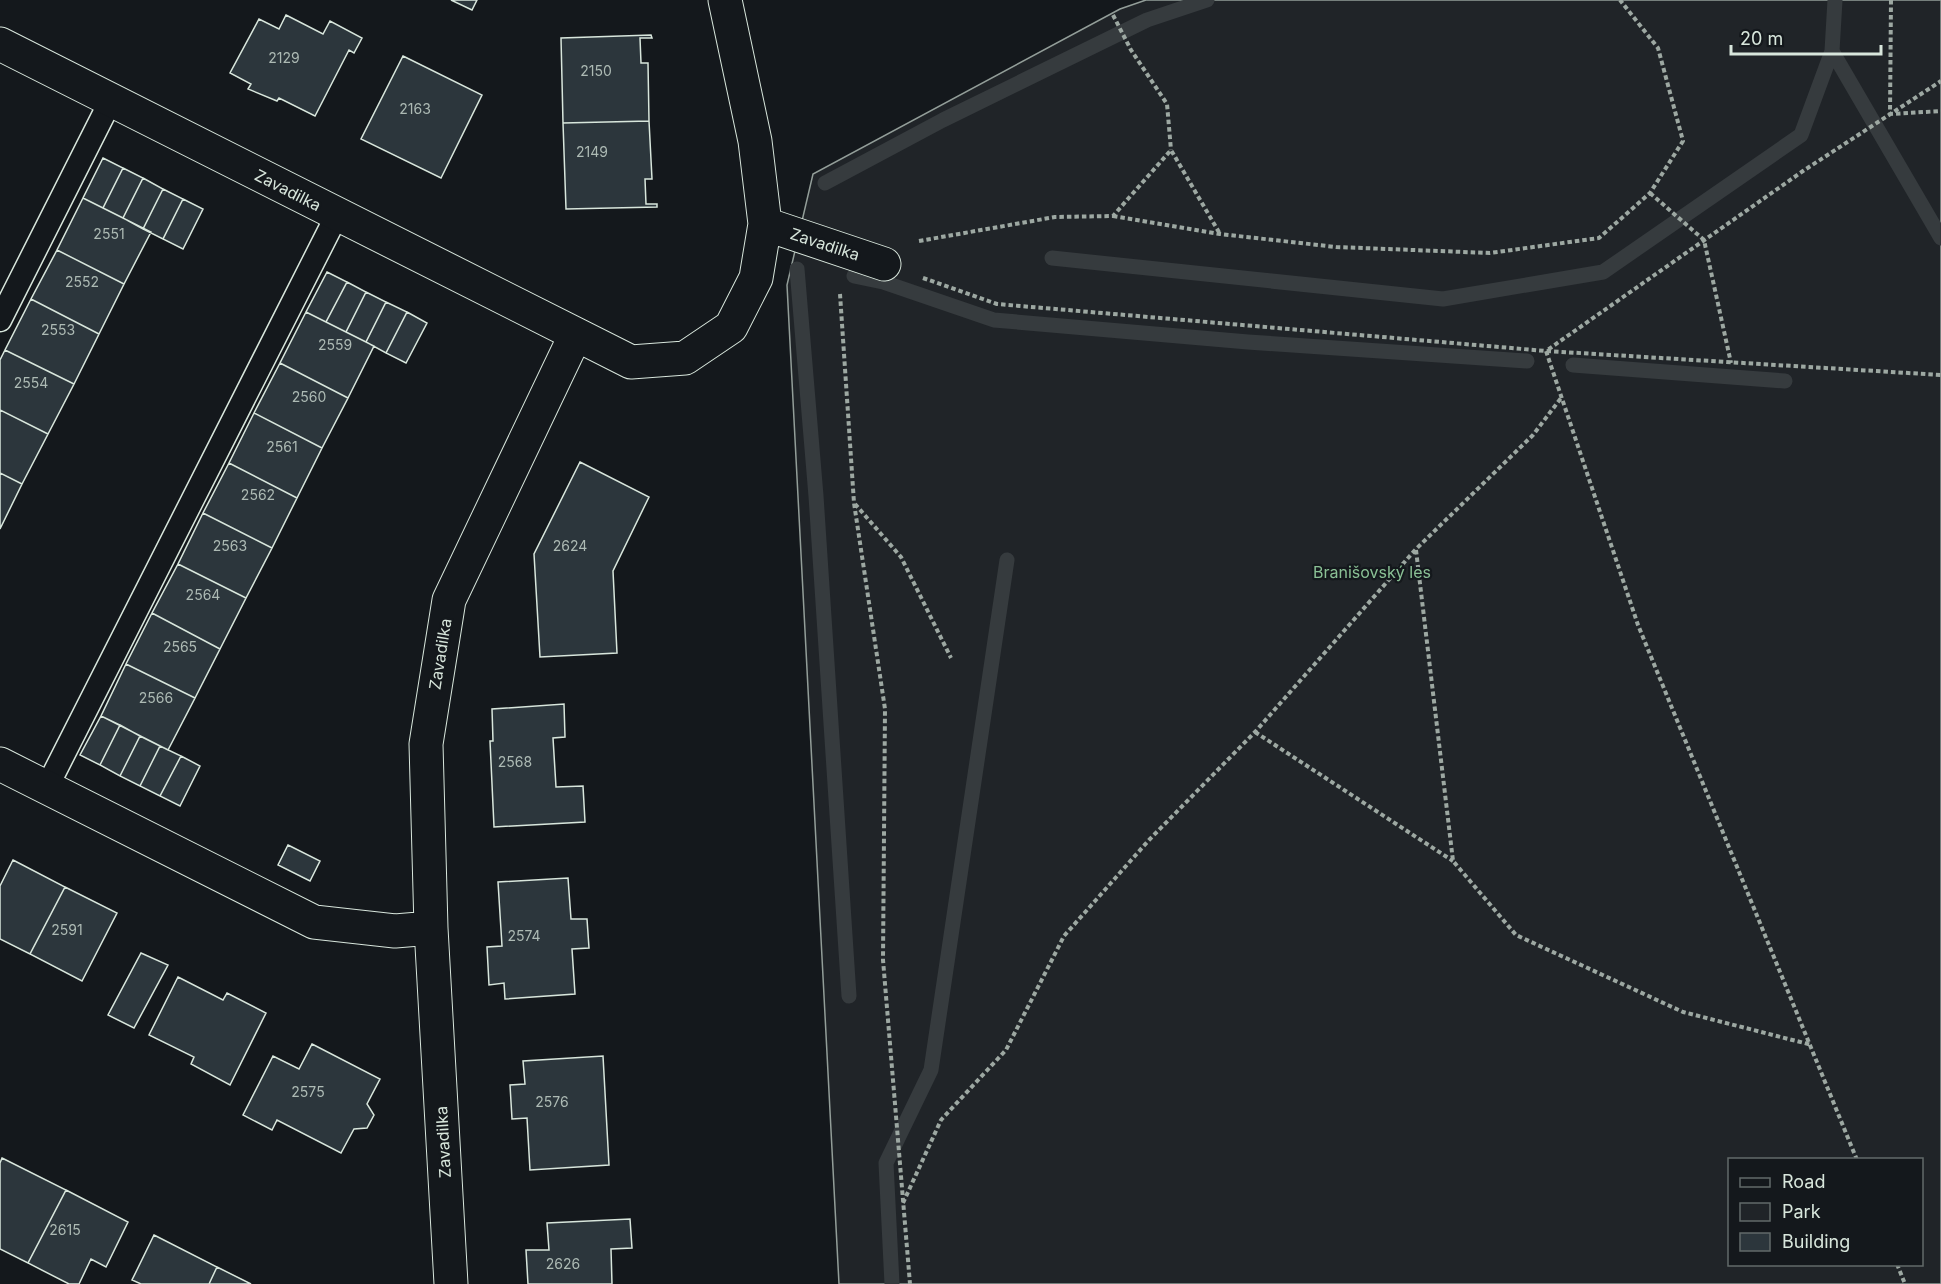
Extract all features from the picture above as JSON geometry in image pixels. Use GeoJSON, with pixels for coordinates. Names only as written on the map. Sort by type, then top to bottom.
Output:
{"type":"FeatureCollection","features":[{"type":"Feature","properties":{"kind":"street","name":"Zavadilka"},"geometry":{"type":"LineString","coordinates":[[0,44],[575,336],[631,362],[685,358],[731,327],[756,278],[765,224],[755,141],[725,0]]}},
{"type":"Feature","properties":{"kind":"street","name":"Zavadilka"},"geometry":{"type":"LineString","coordinates":[[765,224],[884,264]]}},
{"type":"Feature","properties":{"kind":"street","name":"Zavadilka"},"geometry":{"type":"LineString","coordinates":[[451,1284],[432,928],[426,744],[449,600],[575,336]]}},
{"type":"Feature","properties":{"kind":"street"},"geometry":{"type":"LineString","coordinates":[[0,764],[314,922],[395,931],[432,928]]}},
{"type":"Feature","properties":{"kind":"lane"},"geometry":{"type":"LineString","coordinates":[[0,320],[111,100]]}},
{"type":"Feature","properties":{"kind":"lane"},"geometry":{"type":"LineString","coordinates":[[46,787],[337,215]]}},
{"type":"Feature","properties":{"kind":"path"},"geometry":{"type":"LineString","coordinates":[[910,1284],[883,960],[885,709],[854,503],[845,250],[1055,217],[1113,216],[1220,234],[1336,247],[1490,253],[1599,238],[1650,192],[1683,141],[1658,48],[1620,0]]}},
{"type":"Feature","properties":{"kind":"path"},"geometry":{"type":"LineString","coordinates":[[1890,114],[1891,0]]}},
{"type":"Feature","properties":{"kind":"path"},"geometry":{"type":"LineString","coordinates":[[1113,15],[1131,50],[1167,104],[1171,150],[1220,234]]}},
{"type":"Feature","properties":{"kind":"path"},"geometry":{"type":"LineString","coordinates":[[1546,351],[1704,240],[1941,81]]}},
{"type":"Feature","properties":{"kind":"path"},"geometry":{"type":"LineString","coordinates":[[1890,114],[1941,111]]}},
{"type":"Feature","properties":{"kind":"path"},"geometry":{"type":"LineString","coordinates":[[1113,216],[1171,150]]}},
{"type":"Feature","properties":{"kind":"path"},"geometry":{"type":"LineString","coordinates":[[1650,192],[1704,240],[1731,363]]}},
{"type":"Feature","properties":{"kind":"path"},"geometry":{"type":"LineString","coordinates":[[884,264],[997,304],[1546,351],[1941,375]]}},
{"type":"Feature","properties":{"kind":"path"},"geometry":{"type":"LineString","coordinates":[[1546,351],[1638,624],[1856,1158]]}},
{"type":"Feature","properties":{"kind":"path"},"geometry":{"type":"LineString","coordinates":[[903,1203],[941,1120],[1006,1050],[1064,936],[1149,840],[1255,732],[1416,549],[1533,435],[1561,398]]}},
{"type":"Feature","properties":{"kind":"path"},"geometry":{"type":"LineString","coordinates":[[854,503],[901,557],[951,658]]}},
{"type":"Feature","properties":{"kind":"path"},"geometry":{"type":"LineString","coordinates":[[1416,549],[1453,861]]}},
{"type":"Feature","properties":{"kind":"path"},"geometry":{"type":"LineString","coordinates":[[1255,732],[1453,861],[1516,935],[1683,1012],[1812,1046]]}},
{"type":"Feature","properties":{"kind":"path"},"geometry":{"type":"LineString","coordinates":[[1899,1266],[1905,1284]]}},
{"type":"Feature","properties":{"kind":"green space","name":"Branišovský les"},"geometry":{"type":"Polygon","coordinates":[[[1146,0],[1941,0],[1941,1284],[839,1284],[787,285],[813,174],[1120,9],[1146,0]]]}},
{"type":"Feature","properties":{"kind":"building"},"geometry":{"type":"Polygon","coordinates":[[[451,0],[477,0],[472,10],[451,0]]]}},
{"type":"Feature","properties":{"kind":"building"},"geometry":{"type":"Polygon","coordinates":[[[286,15],[323,34],[330,21],[362,38],[354,53],[349,50],[315,116],[279,98],[277,101],[248,89],[251,84],[230,73],[259,19],[279,29],[286,15]]]}},
{"type":"Feature","properties":{"kind":"building"},"geometry":{"type":"Polygon","coordinates":[[[651,35],[652,38],[640,38],[641,63],[648,63],[649,121],[563,123],[561,38],[651,35]]]}},
{"type":"Feature","properties":{"kind":"building"},"geometry":{"type":"Polygon","coordinates":[[[403,56],[482,95],[441,178],[361,139],[403,56]]]}},
{"type":"Feature","properties":{"kind":"building"},"geometry":{"type":"Polygon","coordinates":[[[649,121],[652,179],[645,179],[646,204],[657,204],[657,207],[566,209],[563,123],[649,121]]]}},
{"type":"Feature","properties":{"kind":"building"},"geometry":{"type":"Polygon","coordinates":[[[103,158],[123,168],[103,208],[83,198],[103,158]]]}},
{"type":"Feature","properties":{"kind":"building"},"geometry":{"type":"Polygon","coordinates":[[[123,168],[143,178],[123,218],[103,208],[123,168]]]}},
{"type":"Feature","properties":{"kind":"building"},"geometry":{"type":"Polygon","coordinates":[[[143,178],[163,189],[143,229],[123,218],[143,178]]]}},
{"type":"Feature","properties":{"kind":"building"},"geometry":{"type":"Polygon","coordinates":[[[163,189],[183,199],[163,239],[143,229],[163,189]]]}},
{"type":"Feature","properties":{"kind":"building"},"geometry":{"type":"Polygon","coordinates":[[[83,198],[151,232],[124,284],[57,250],[83,198]]]}},
{"type":"Feature","properties":{"kind":"building"},"geometry":{"type":"Polygon","coordinates":[[[183,199],[203,209],[183,249],[163,239],[183,199]]]}},
{"type":"Feature","properties":{"kind":"building"},"geometry":{"type":"Polygon","coordinates":[[[57,250],[124,284],[99,334],[31,299],[57,250]]]}},
{"type":"Feature","properties":{"kind":"building"},"geometry":{"type":"Polygon","coordinates":[[[327,272],[347,282],[326,322],[306,312],[327,272]]]}},
{"type":"Feature","properties":{"kind":"building"},"geometry":{"type":"Polygon","coordinates":[[[347,282],[366,292],[346,332],[326,322],[347,282]]]}},
{"type":"Feature","properties":{"kind":"building"},"geometry":{"type":"Polygon","coordinates":[[[366,292],[386,302],[366,342],[346,332],[366,292]]]}},
{"type":"Feature","properties":{"kind":"building"},"geometry":{"type":"Polygon","coordinates":[[[31,299],[99,334],[74,384],[5,350],[31,299]]]}},
{"type":"Feature","properties":{"kind":"building"},"geometry":{"type":"Polygon","coordinates":[[[386,302],[407,312],[386,353],[366,342],[386,302]]]}},
{"type":"Feature","properties":{"kind":"building"},"geometry":{"type":"Polygon","coordinates":[[[306,312],[374,346],[348,398],[280,363],[306,312]]]}},
{"type":"Feature","properties":{"kind":"building"},"geometry":{"type":"Polygon","coordinates":[[[407,312],[427,323],[406,363],[386,353],[407,312]]]}},
{"type":"Feature","properties":{"kind":"building"},"geometry":{"type":"Polygon","coordinates":[[[5,350],[74,384],[48,434],[0,410],[0,360],[5,350]]]}},
{"type":"Feature","properties":{"kind":"building"},"geometry":{"type":"Polygon","coordinates":[[[280,363],[348,398],[322,448],[254,413],[280,363]]]}},
{"type":"Feature","properties":{"kind":"building"},"geometry":{"type":"Polygon","coordinates":[[[0,410],[48,434],[22,484],[0,473],[0,410]]]}},
{"type":"Feature","properties":{"kind":"building"},"geometry":{"type":"Polygon","coordinates":[[[254,413],[322,448],[297,498],[229,463],[254,413]]]}},
{"type":"Feature","properties":{"kind":"building"},"geometry":{"type":"Polygon","coordinates":[[[580,462],[649,497],[613,571],[617,653],[540,657],[534,554],[580,462]]]}},
{"type":"Feature","properties":{"kind":"building"},"geometry":{"type":"Polygon","coordinates":[[[229,463],[297,498],[272,548],[203,513],[229,463]]]}},
{"type":"Feature","properties":{"kind":"building"},"geometry":{"type":"Polygon","coordinates":[[[0,473],[22,484],[0,529],[0,473]]]}},
{"type":"Feature","properties":{"kind":"building"},"geometry":{"type":"Polygon","coordinates":[[[203,513],[272,548],[246,598],[178,564],[203,513]]]}},
{"type":"Feature","properties":{"kind":"building"},"geometry":{"type":"Polygon","coordinates":[[[178,564],[246,598],[220,649],[152,613],[178,564]]]}},
{"type":"Feature","properties":{"kind":"building"},"geometry":{"type":"Polygon","coordinates":[[[152,613],[220,649],[195,698],[126,664],[152,613]]]}},
{"type":"Feature","properties":{"kind":"building"},"geometry":{"type":"Polygon","coordinates":[[[126,664],[195,698],[168,750],[101,716],[126,664]]]}},
{"type":"Feature","properties":{"kind":"building"},"geometry":{"type":"Polygon","coordinates":[[[564,704],[565,737],[553,738],[556,787],[583,786],[585,822],[494,827],[490,741],[493,741],[492,709],[564,704]]]}},
{"type":"Feature","properties":{"kind":"building"},"geometry":{"type":"Polygon","coordinates":[[[101,716],[120,725],[100,765],[80,755],[101,716]]]}},
{"type":"Feature","properties":{"kind":"building"},"geometry":{"type":"Polygon","coordinates":[[[120,725],[140,736],[120,776],[100,765],[120,725]]]}},
{"type":"Feature","properties":{"kind":"building"},"geometry":{"type":"Polygon","coordinates":[[[140,736],[160,746],[140,786],[120,776],[140,736]]]}},
{"type":"Feature","properties":{"kind":"building"},"geometry":{"type":"Polygon","coordinates":[[[160,746],[181,756],[160,796],[140,786],[160,746]]]}},
{"type":"Feature","properties":{"kind":"building"},"geometry":{"type":"Polygon","coordinates":[[[181,756],[200,766],[180,806],[160,796],[181,756]]]}},
{"type":"Feature","properties":{"kind":"building"},"geometry":{"type":"Polygon","coordinates":[[[288,845],[320,861],[310,881],[278,865],[288,845]]]}},
{"type":"Feature","properties":{"kind":"building"},"geometry":{"type":"Polygon","coordinates":[[[13,860],[65,887],[30,954],[0,939],[0,886],[13,860]]]}},
{"type":"Feature","properties":{"kind":"building"},"geometry":{"type":"Polygon","coordinates":[[[568,878],[571,919],[587,919],[589,948],[572,949],[575,994],[505,999],[504,983],[489,985],[487,947],[502,946],[498,882],[568,878]]]}},
{"type":"Feature","properties":{"kind":"building"},"geometry":{"type":"Polygon","coordinates":[[[65,887],[117,913],[82,981],[30,954],[65,887]]]}},
{"type":"Feature","properties":{"kind":"building"},"geometry":{"type":"Polygon","coordinates":[[[141,953],[168,965],[134,1028],[108,1015],[141,953]]]}},
{"type":"Feature","properties":{"kind":"building"},"geometry":{"type":"Polygon","coordinates":[[[178,977],[223,1000],[227,993],[266,1013],[230,1085],[191,1064],[194,1057],[149,1035],[178,977]]]}},
{"type":"Feature","properties":{"kind":"building"},"geometry":{"type":"Polygon","coordinates":[[[312,1044],[380,1079],[367,1104],[374,1115],[367,1128],[354,1129],[341,1153],[277,1120],[272,1130],[243,1115],[273,1056],[299,1069],[312,1044]]]}},
{"type":"Feature","properties":{"kind":"building"},"geometry":{"type":"Polygon","coordinates":[[[603,1056],[609,1165],[530,1170],[527,1118],[512,1119],[510,1085],[525,1084],[523,1061],[603,1056]]]}},
{"type":"Feature","properties":{"kind":"building"},"geometry":{"type":"Polygon","coordinates":[[[2,1158],[66,1190],[28,1263],[0,1249],[0,1163],[2,1158]]]}},
{"type":"Feature","properties":{"kind":"building"},"geometry":{"type":"Polygon","coordinates":[[[66,1190],[128,1222],[106,1267],[91,1259],[79,1284],[69,1284],[28,1263],[66,1190]]]}},
{"type":"Feature","properties":{"kind":"building"},"geometry":{"type":"Polygon","coordinates":[[[630,1219],[632,1248],[611,1249],[612,1284],[528,1284],[526,1250],[549,1250],[547,1223],[630,1219]]]}},
{"type":"Feature","properties":{"kind":"building"},"geometry":{"type":"Polygon","coordinates":[[[154,1235],[217,1267],[209,1284],[141,1284],[132,1280],[154,1235]]]}},
{"type":"Feature","properties":{"kind":"building"},"geometry":{"type":"Polygon","coordinates":[[[217,1267],[251,1284],[209,1284],[217,1267]]]}},
{"type":"Feature","properties":{"kind":"waterway"},"geometry":{"type":"LineString","coordinates":[[825,183],[943,120],[1147,20],[1207,0]]}},
{"type":"Feature","properties":{"kind":"waterway"},"geometry":{"type":"LineString","coordinates":[[1835,0],[1832,51],[1941,238]]}},
{"type":"Feature","properties":{"kind":"waterway"},"geometry":{"type":"LineString","coordinates":[[1052,258],[1443,299],[1603,272],[1801,135],[1832,51]]}},
{"type":"Feature","properties":{"kind":"waterway"},"geometry":{"type":"LineString","coordinates":[[797,269],[816,496],[849,996]]}},
{"type":"Feature","properties":{"kind":"waterway"},"geometry":{"type":"LineString","coordinates":[[854,276],[883,282],[994,320],[1248,342],[1527,361]]}},
{"type":"Feature","properties":{"kind":"waterway"},"geometry":{"type":"LineString","coordinates":[[1573,365],[1785,381]]}},
{"type":"Feature","properties":{"kind":"waterway"},"geometry":{"type":"LineString","coordinates":[[892,1284],[886,1163],[931,1070],[1007,560]]}}]}
